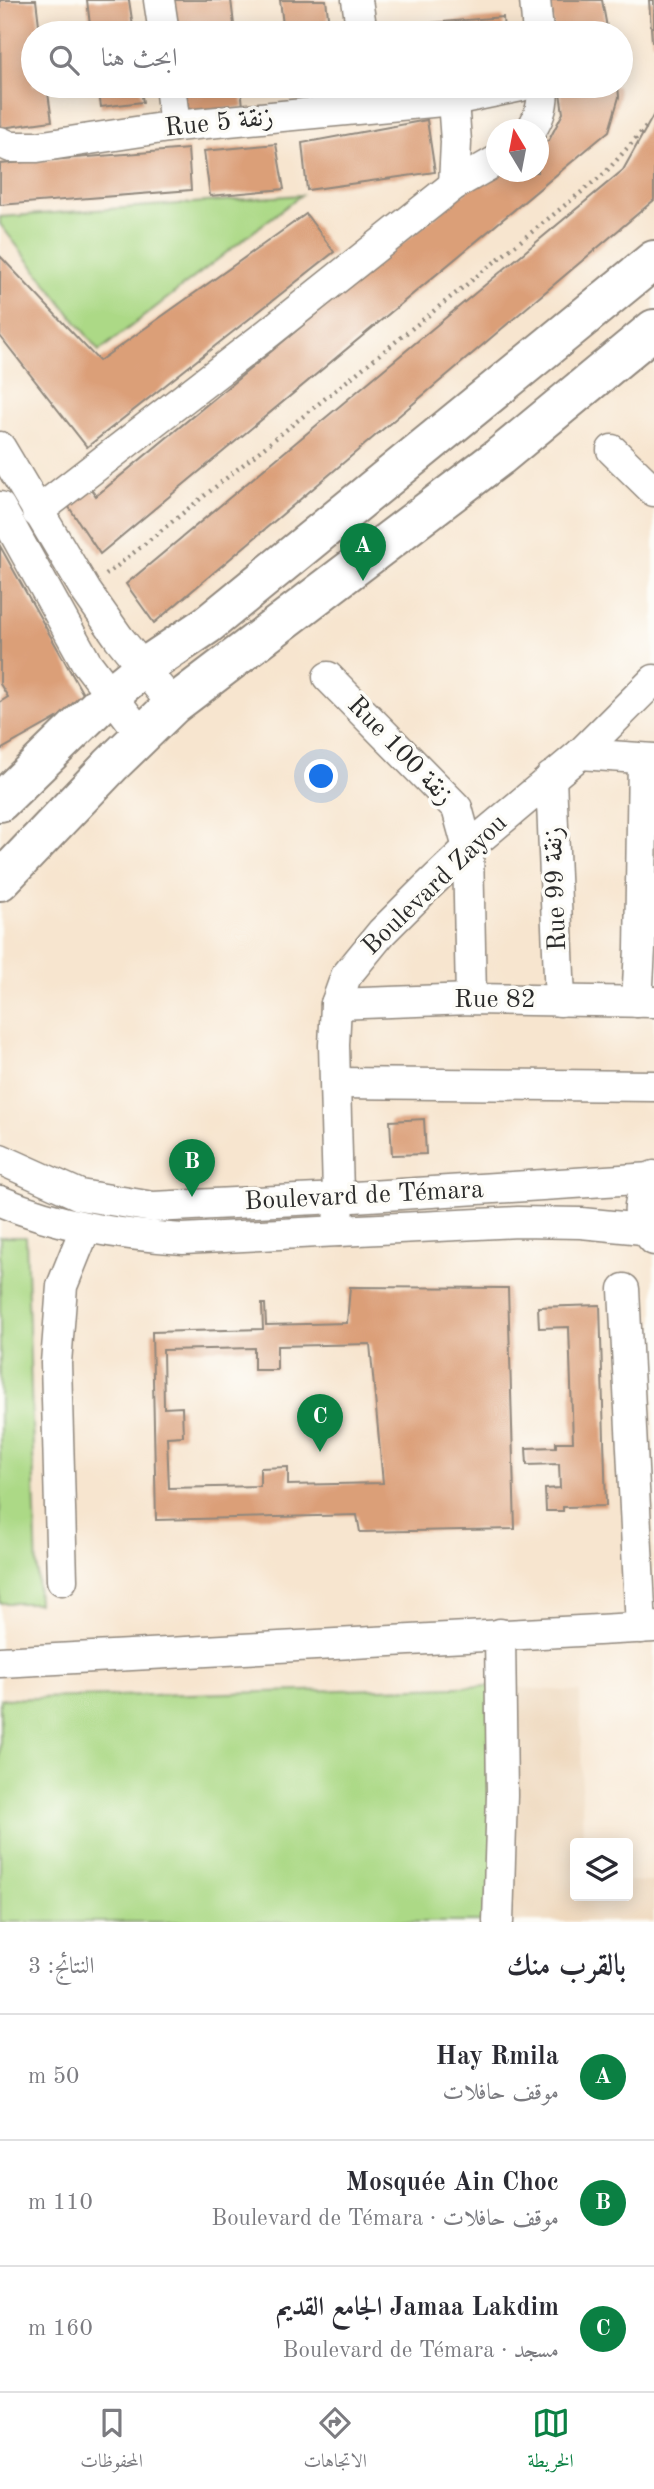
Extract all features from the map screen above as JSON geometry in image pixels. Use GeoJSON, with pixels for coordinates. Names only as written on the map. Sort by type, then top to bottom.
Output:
{"type":"FeatureCollection","features":[{"type":"Feature","properties":{"kind":"main road"},"geometry":{"type":"LineString","coordinates":[[0,802],[110,695],[143,668],[207,625],[654,260]]}},
{"type":"Feature","properties":{"kind":"main road"},"geometry":{"type":"LineString","coordinates":[[0,881],[141,734],[173,705],[499,457],[654,329]]}},
{"type":"Feature","properties":{"kind":"street"},"geometry":{"type":"LineString","coordinates":[[159,0],[162,21]]}},
{"type":"Feature","properties":{"kind":"street"},"geometry":{"type":"LineString","coordinates":[[357,0],[360,21]]}},
{"type":"Feature","properties":{"kind":"street"},"geometry":{"type":"LineString","coordinates":[[535,0],[537,21]]}},
{"type":"Feature","properties":{"kind":"street"},"geometry":{"type":"LineString","coordinates":[[172,98],[175,126]]}},
{"type":"Feature","properties":{"kind":"street","name":"Rue 5 زنقة"},"geometry":{"type":"LineString","coordinates":[[0,142],[11,147],[37,147],[365,98]]}},
{"type":"Feature","properties":{"kind":"street","name":"Rue 5 زنقة"},"geometry":{"type":"LineString","coordinates":[[399,98],[463,98]]}},
{"type":"Feature","properties":{"kind":"street"},"geometry":{"type":"LineString","coordinates":[[538,119],[543,98]]}},
{"type":"Feature","properties":{"kind":"street"},"geometry":{"type":"LineString","coordinates":[[453,100],[456,142],[454,184]]}},
{"type":"Feature","properties":{"kind":"street"},"geometry":{"type":"LineString","coordinates":[[37,512],[262,338],[454,184],[486,166]]}},
{"type":"Feature","properties":{"kind":"street"},"geometry":{"type":"LineString","coordinates":[[0,447],[86,591],[173,705]]}},
{"type":"Feature","properties":{"kind":"street"},"geometry":{"type":"LineString","coordinates":[[612,450],[654,491]]}},
{"type":"Feature","properties":{"kind":"street"},"geometry":{"type":"LineString","coordinates":[[0,507],[86,662],[141,734]]}},
{"type":"Feature","properties":{"kind":"street","name":"Rue 100 زنقة"},"geometry":{"type":"LineString","coordinates":[[328,677],[457,808],[468,848],[471,999]]}},
{"type":"Feature","properties":{"kind":"street","name":"Boulevard Zayou"},"geometry":{"type":"LineString","coordinates":[[339,1230],[334,1045],[336,1004],[346,976],[382,932],[468,848],[580,754],[654,680]]}},
{"type":"Feature","properties":{"kind":"street"},"geometry":{"type":"LineString","coordinates":[[580,754],[649,759],[640,949],[645,1002]]}},
{"type":"Feature","properties":{"kind":"street","name":"Rue 99 زنقة"},"geometry":{"type":"LineString","coordinates":[[551,777],[560,1001]]}},
{"type":"Feature","properties":{"kind":"street","name":"Rue 82"},"geometry":{"type":"LineString","coordinates":[[336,1004],[471,999],[645,1002]]}},
{"type":"Feature","properties":{"kind":"street"},"geometry":{"type":"LineString","coordinates":[[336,1083],[654,1086]]}},
{"type":"Feature","properties":{"kind":"street","name":"Boulevard de Témara"},"geometry":{"type":"LineString","coordinates":[[0,1159],[80,1195],[153,1207],[653,1177]]}},
{"type":"Feature","properties":{"kind":"street"},"geometry":{"type":"LineString","coordinates":[[648,1234],[639,1213],[640,1201],[653,1177]]}},
{"type":"Feature","properties":{"kind":"street","name":"Boulevard de Témara"},"geometry":{"type":"LineString","coordinates":[[0,1201],[85,1229],[183,1239],[550,1222],[648,1234]]}},
{"type":"Feature","properties":{"kind":"street"},"geometry":{"type":"LineString","coordinates":[[62,1580],[56,1363],[62,1286],[85,1229]]}},
{"type":"Feature","properties":{"kind":"street"},"geometry":{"type":"LineString","coordinates":[[0,1662],[648,1627],[624,1289]]}},
{"type":"Feature","properties":{"kind":"street"},"geometry":{"type":"LineString","coordinates":[[498,1922],[502,1796],[499,1634]]}},
{"type":"Feature","properties":{"kind":"path"},"geometry":{"type":"LineString","coordinates":[[86,591],[605,173],[646,127]]}},
{"type":"Feature","properties":{"kind":"shaded area"},"geometry":{"type":"Polygon","coordinates":[[[492,1686],[580,1692],[583,1838],[570,1838],[570,1901],[633,1901],[633,1881],[654,1882],[654,1921],[503,1922],[492,1686]]]}},
{"type":"Feature","properties":{"kind":"green space"},"geometry":{"type":"Polygon","coordinates":[[[301,195],[99,351],[0,224],[0,217],[301,195]]]}},
{"type":"Feature","properties":{"kind":"green space"},"geometry":{"type":"Polygon","coordinates":[[[0,1237],[26,1237],[38,1603],[0,1603],[0,1237]]]}},
{"type":"Feature","properties":{"kind":"green space"},"geometry":{"type":"Polygon","coordinates":[[[492,1686],[503,1922],[0,1922],[0,1699],[492,1686]]]}},
{"type":"Feature","properties":{"kind":"building"},"geometry":{"type":"Polygon","coordinates":[[[0,0],[36,0],[39,21],[21,21],[21,98],[49,98],[52,121],[1,128],[0,0]]]}},
{"type":"Feature","properties":{"kind":"building"},"geometry":{"type":"Polygon","coordinates":[[[87,0],[129,0],[132,21],[90,21],[87,0]]]}},
{"type":"Feature","properties":{"kind":"building"},"geometry":{"type":"Polygon","coordinates":[[[172,0],[231,0],[234,21],[175,21],[172,0]]]}},
{"type":"Feature","properties":{"kind":"building"},"geometry":{"type":"Polygon","coordinates":[[[280,0],[326,0],[329,21],[283,21],[280,0]]]}},
{"type":"Feature","properties":{"kind":"building"},"geometry":{"type":"Polygon","coordinates":[[[550,0],[602,0],[606,21],[553,21],[550,0]]]}},
{"type":"Feature","properties":{"kind":"building"},"geometry":{"type":"Polygon","coordinates":[[[649,0],[654,0],[654,42],[652,42],[649,0]]]}},
{"type":"Feature","properties":{"kind":"building"},"geometry":{"type":"Polygon","coordinates":[[[503,17],[503,21],[455,21],[503,17]]]}},
{"type":"Feature","properties":{"kind":"building"},"geometry":{"type":"Polygon","coordinates":[[[100,98],[142,98],[143,102],[101,107],[100,98]]]}},
{"type":"Feature","properties":{"kind":"building"},"geometry":{"type":"Polygon","coordinates":[[[182,98],[242,98],[243,107],[183,114],[182,98]]]}},
{"type":"Feature","properties":{"kind":"building"},"geometry":{"type":"Polygon","coordinates":[[[561,98],[619,98],[609,131],[549,181],[549,140],[563,113],[561,98]]]}},
{"type":"Feature","properties":{"kind":"building"},"geometry":{"type":"Polygon","coordinates":[[[654,114],[654,200],[154,623],[126,584],[623,170],[654,114]]]}},
{"type":"Feature","properties":{"kind":"building"},"geometry":{"type":"Polygon","coordinates":[[[427,120],[435,172],[307,190],[302,143],[427,120]]]}},
{"type":"Feature","properties":{"kind":"building"},"geometry":{"type":"Polygon","coordinates":[[[276,144],[284,189],[210,196],[204,151],[276,144]]]}},
{"type":"Feature","properties":{"kind":"building"},"geometry":{"type":"Polygon","coordinates":[[[188,149],[191,190],[0,205],[0,164],[188,149]]]}},
{"type":"Feature","properties":{"kind":"building"},"geometry":{"type":"Polygon","coordinates":[[[486,174],[486,182],[548,182],[100,554],[67,504],[90,488],[96,496],[486,174]]]}},
{"type":"Feature","properties":{"kind":"building"},"geometry":{"type":"Polygon","coordinates":[[[306,214],[334,252],[87,447],[0,336],[0,256],[99,361],[306,214]]]}},
{"type":"Feature","properties":{"kind":"building"},"geometry":{"type":"Polygon","coordinates":[[[0,546],[87,701],[0,750],[0,702],[8,697],[0,684],[0,546]]]}},
{"type":"Feature","properties":{"kind":"building"},"geometry":{"type":"Polygon","coordinates":[[[424,1119],[426,1154],[392,1155],[390,1121],[424,1119]]]}},
{"type":"Feature","properties":{"kind":"building"},"geometry":{"type":"Polygon","coordinates":[[[350,1287],[508,1288],[515,1529],[360,1532],[357,1515],[156,1520],[152,1332],[263,1329],[262,1304],[265,1304],[266,1325],[347,1323],[350,1287]],[[370,1344],[277,1346],[277,1370],[254,1370],[254,1348],[163,1350],[164,1408],[182,1407],[183,1436],[167,1437],[169,1488],[260,1486],[260,1468],[288,1467],[288,1485],[383,1483],[370,1344]]]}},
{"type":"Feature","properties":{"kind":"building"},"geometry":{"type":"Polygon","coordinates":[[[600,1305],[606,1506],[563,1507],[563,1511],[546,1511],[545,1489],[560,1488],[559,1464],[527,1465],[526,1448],[556,1447],[556,1442],[573,1442],[569,1327],[539,1328],[538,1307],[600,1305]]]}},
{"type":"Feature","properties":{"kind":"place","name":"Hay Rmila"},"geometry":{"type":"Point","coordinates":[363,581]}},
{"type":"Feature","properties":{"kind":"place","name":"Mosquée Ain Choc"},"geometry":{"type":"Point","coordinates":[192,1197]}},
{"type":"Feature","properties":{"kind":"place","name":"Jamaa Lakdim الجامع القديم"},"geometry":{"type":"Point","coordinates":[320,1452]}}]}
